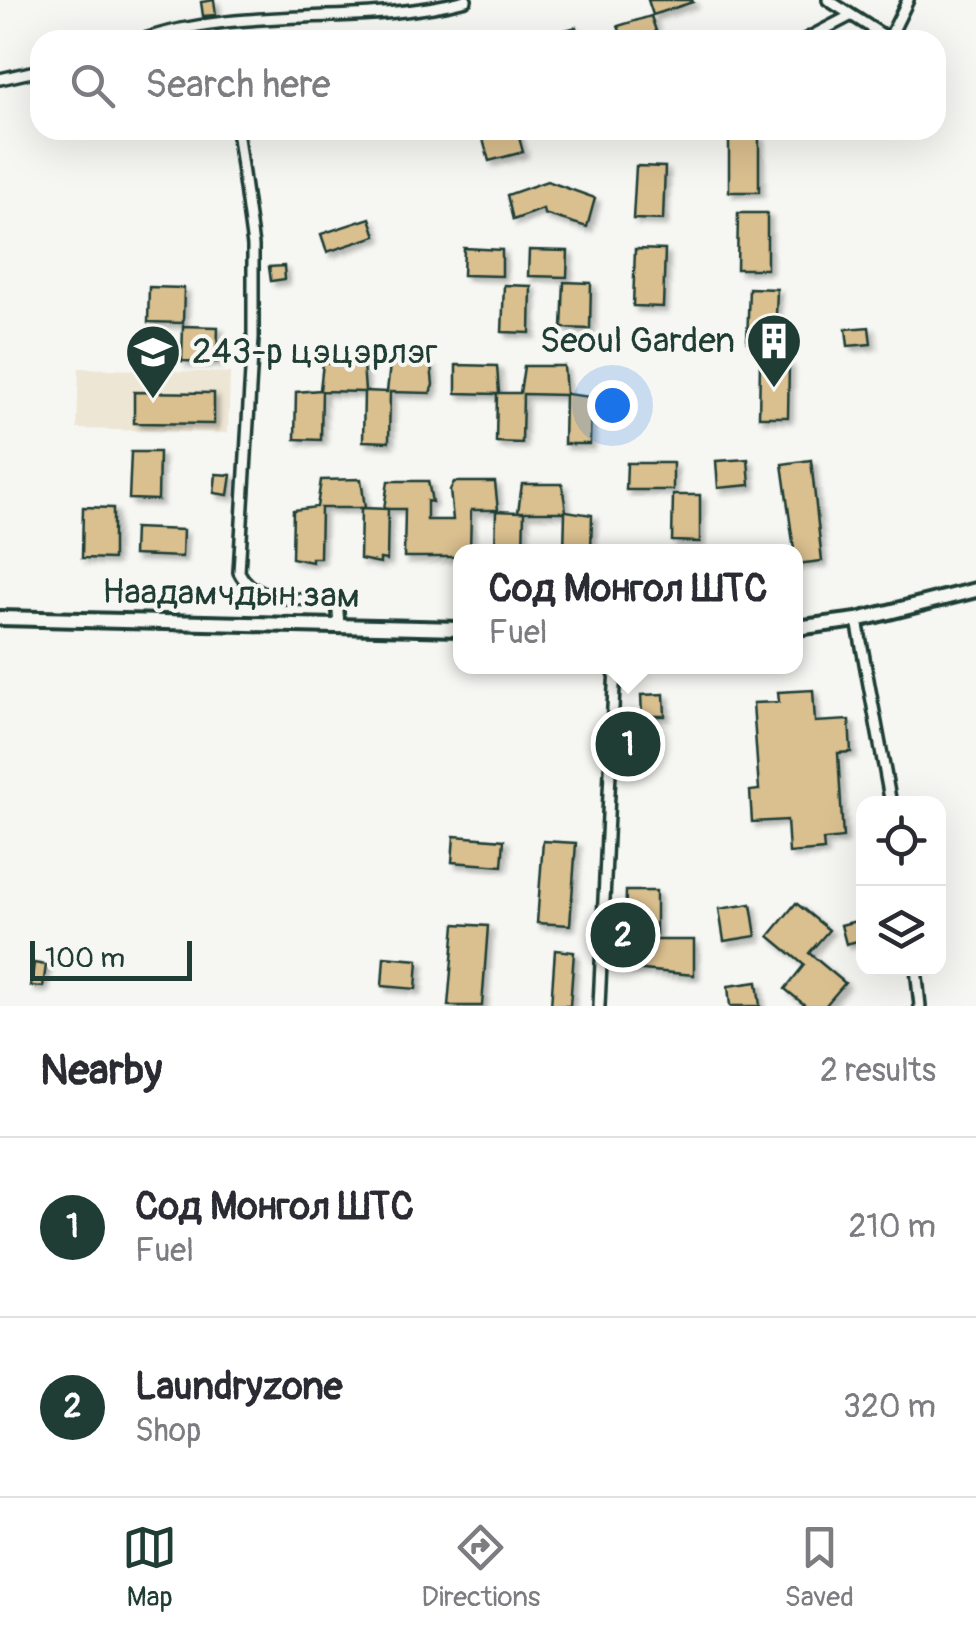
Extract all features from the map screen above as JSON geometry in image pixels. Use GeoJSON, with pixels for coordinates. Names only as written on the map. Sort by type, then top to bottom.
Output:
{"type":"FeatureCollection","features":[{"type":"Feature","properties":{"kind":"main road"},"geometry":{"type":"LineString","coordinates":[[803,627],[856,620],[976,590]]}},
{"type":"Feature","properties":{"kind":"main road","name":"Наадамчдын зам"},"geometry":{"type":"LineString","coordinates":[[0,618],[453,630]]}},
{"type":"Feature","properties":{"kind":"street"},"geometry":{"type":"LineString","coordinates":[[193,30],[251,19],[394,13],[466,0]]}},
{"type":"Feature","properties":{"kind":"street"},"geometry":{"type":"LineString","coordinates":[[828,0],[874,30]]}},
{"type":"Feature","properties":{"kind":"street"},"geometry":{"type":"LineString","coordinates":[[893,30],[908,0]]}},
{"type":"Feature","properties":{"kind":"street"},"geometry":{"type":"LineString","coordinates":[[823,30],[850,16]]}},
{"type":"Feature","properties":{"kind":"street"},"geometry":{"type":"LineString","coordinates":[[0,80],[30,72]]}},
{"type":"Feature","properties":{"kind":"street"},"geometry":{"type":"LineString","coordinates":[[238,140],[253,246],[253,338],[240,572],[258,591],[298,600],[337,598],[339,626]]}},
{"type":"Feature","properties":{"kind":"street"},"geometry":{"type":"LineString","coordinates":[[856,620],[889,796]]}},
{"type":"Feature","properties":{"kind":"street"},"geometry":{"type":"LineString","coordinates":[[599,1006],[615,674]]}},
{"type":"Feature","properties":{"kind":"street"},"geometry":{"type":"LineString","coordinates":[[917,976],[920,1006]]}},
{"type":"Feature","properties":{"kind":"shaded area","name":"243-р цэцэрлэг"},"geometry":{"type":"Polygon","coordinates":[[[79,368],[230,373],[228,433],[77,429],[79,368]]]}},
{"type":"Feature","properties":{"kind":"building"},"geometry":{"type":"Polygon","coordinates":[[[214,0],[216,15],[203,16],[201,2],[214,0]]]}},
{"type":"Feature","properties":{"kind":"building"},"geometry":{"type":"Polygon","coordinates":[[[648,0],[692,0],[693,2],[653,15],[648,0]]]}},
{"type":"Feature","properties":{"kind":"building"},"geometry":{"type":"Polygon","coordinates":[[[651,16],[656,30],[619,30],[618,26],[651,16]]]}},
{"type":"Feature","properties":{"kind":"building"},"geometry":{"type":"Polygon","coordinates":[[[483,140],[520,140],[523,152],[489,161],[483,140]]]}},
{"type":"Feature","properties":{"kind":"building"},"geometry":{"type":"Polygon","coordinates":[[[729,140],[759,140],[759,192],[729,192],[729,140]]]}},
{"type":"Feature","properties":{"kind":"building"},"geometry":{"type":"Polygon","coordinates":[[[636,166],[665,167],[663,220],[633,219],[636,166]]]}},
{"type":"Feature","properties":{"kind":"building"},"geometry":{"type":"Polygon","coordinates":[[[547,181],[595,198],[587,227],[544,214],[543,209],[513,220],[507,195],[547,181]]]}},
{"type":"Feature","properties":{"kind":"building"},"geometry":{"type":"Polygon","coordinates":[[[738,213],[767,213],[767,269],[737,269],[738,213]]]}},
{"type":"Feature","properties":{"kind":"building"},"geometry":{"type":"Polygon","coordinates":[[[370,218],[376,236],[327,252],[321,234],[370,218]]]}},
{"type":"Feature","properties":{"kind":"building"},"geometry":{"type":"Polygon","coordinates":[[[464,248],[502,250],[502,276],[463,275],[464,248]]]}},
{"type":"Feature","properties":{"kind":"building"},"geometry":{"type":"Polygon","coordinates":[[[635,249],[665,250],[663,307],[633,306],[635,249]]]}},
{"type":"Feature","properties":{"kind":"building"},"geometry":{"type":"Polygon","coordinates":[[[529,250],[568,251],[567,277],[528,276],[529,250]]]}},
{"type":"Feature","properties":{"kind":"building"},"geometry":{"type":"Polygon","coordinates":[[[284,266],[285,279],[271,281],[269,267],[284,266]]]}},
{"type":"Feature","properties":{"kind":"building"},"geometry":{"type":"Polygon","coordinates":[[[564,282],[591,283],[590,329],[562,328],[564,282]]]}},
{"type":"Feature","properties":{"kind":"building"},"geometry":{"type":"Polygon","coordinates":[[[504,285],[531,286],[530,333],[502,332],[504,285]]]}},
{"type":"Feature","properties":{"kind":"building"},"geometry":{"type":"Polygon","coordinates":[[[149,287],[184,288],[183,323],[148,322],[149,287]]]}},
{"type":"Feature","properties":{"kind":"building"},"geometry":{"type":"Polygon","coordinates":[[[749,288],[777,289],[775,342],[747,342],[749,288]]]}},
{"type":"Feature","properties":{"kind":"building"},"geometry":{"type":"Polygon","coordinates":[[[183,326],[218,327],[217,362],[182,361],[183,326]]]}},
{"type":"Feature","properties":{"kind":"building"},"geometry":{"type":"Polygon","coordinates":[[[869,327],[871,344],[848,346],[846,329],[869,327]]]}},
{"type":"Feature","properties":{"kind":"building","name":"Seoul Garden"},"geometry":{"type":"Polygon","coordinates":[[[760,362],[789,363],[788,417],[759,417],[760,362]]]}},
{"type":"Feature","properties":{"kind":"building"},"geometry":{"type":"Polygon","coordinates":[[[323,363],[363,364],[365,391],[387,392],[390,364],[431,365],[433,385],[430,393],[390,392],[389,442],[363,441],[364,392],[322,391],[321,440],[295,439],[296,392],[320,390],[323,363]]]}},
{"type":"Feature","properties":{"kind":"building"},"geometry":{"type":"Polygon","coordinates":[[[456,365],[497,366],[499,393],[520,393],[524,366],[564,366],[566,394],[591,397],[590,444],[564,444],[565,395],[523,394],[522,443],[496,442],[497,394],[456,393],[456,365]]]}},
{"type":"Feature","properties":{"kind":"building"},"geometry":{"type":"Polygon","coordinates":[[[134,392],[214,393],[214,424],[134,423],[134,392]]]}},
{"type":"Feature","properties":{"kind":"building"},"geometry":{"type":"Polygon","coordinates":[[[131,452],[159,452],[158,500],[129,499],[131,452]]]}},
{"type":"Feature","properties":{"kind":"building"},"geometry":{"type":"Polygon","coordinates":[[[748,459],[750,485],[718,488],[716,461],[748,459]]]}},
{"type":"Feature","properties":{"kind":"building"},"geometry":{"type":"Polygon","coordinates":[[[811,460],[822,561],[803,563],[803,544],[793,544],[782,464],[811,460]]]}},
{"type":"Feature","properties":{"kind":"building"},"geometry":{"type":"Polygon","coordinates":[[[627,463],[673,463],[673,490],[626,490],[627,463]]]}},
{"type":"Feature","properties":{"kind":"building"},"geometry":{"type":"Polygon","coordinates":[[[216,474],[231,475],[228,495],[214,493],[216,474]]]}},
{"type":"Feature","properties":{"kind":"building"},"geometry":{"type":"Polygon","coordinates":[[[361,479],[365,508],[321,508],[320,558],[312,558],[312,562],[292,558],[293,510],[317,507],[321,480],[361,479]]]}},
{"type":"Feature","properties":{"kind":"building"},"geometry":{"type":"Polygon","coordinates":[[[388,481],[428,481],[432,502],[427,501],[427,520],[453,520],[450,490],[454,482],[495,482],[498,510],[471,510],[470,544],[453,544],[453,557],[404,557],[405,509],[384,509],[388,481]]]}},
{"type":"Feature","properties":{"kind":"building"},"geometry":{"type":"Polygon","coordinates":[[[522,484],[562,484],[566,511],[592,515],[591,544],[564,544],[565,512],[524,512],[523,544],[495,544],[496,511],[518,512],[522,484]]]}},
{"type":"Feature","properties":{"kind":"building"},"geometry":{"type":"Polygon","coordinates":[[[673,495],[700,495],[700,542],[672,541],[673,495]]]}},
{"type":"Feature","properties":{"kind":"building"},"geometry":{"type":"Polygon","coordinates":[[[83,507],[113,508],[113,559],[82,558],[83,507]]]}},
{"type":"Feature","properties":{"kind":"building"},"geometry":{"type":"Polygon","coordinates":[[[361,508],[388,509],[387,560],[380,559],[380,563],[360,559],[361,508]]]}},
{"type":"Feature","properties":{"kind":"building"},"geometry":{"type":"Polygon","coordinates":[[[134,528],[183,530],[182,557],[133,555],[134,528]]]}},
{"type":"Feature","properties":{"kind":"building"},"geometry":{"type":"Polygon","coordinates":[[[813,690],[815,722],[849,720],[851,752],[838,753],[843,838],[823,840],[824,850],[789,853],[787,820],[752,822],[750,791],[759,790],[753,703],[779,702],[778,692],[813,690]]]}},
{"type":"Feature","properties":{"kind":"building"},"geometry":{"type":"Polygon","coordinates":[[[664,694],[665,716],[642,716],[641,695],[664,694]]]}},
{"type":"Feature","properties":{"kind":"building"},"geometry":{"type":"Polygon","coordinates":[[[454,836],[504,840],[502,866],[452,862],[454,836]]]}},
{"type":"Feature","properties":{"kind":"building"},"geometry":{"type":"Polygon","coordinates":[[[543,841],[576,843],[570,925],[537,923],[543,841]]]}},
{"type":"Feature","properties":{"kind":"building"},"geometry":{"type":"Polygon","coordinates":[[[626,891],[656,891],[656,940],[694,940],[694,975],[624,968],[626,891]]]}},
{"type":"Feature","properties":{"kind":"building"},"geometry":{"type":"Polygon","coordinates":[[[796,903],[829,930],[809,953],[845,983],[825,1006],[806,1006],[785,989],[804,965],[769,936],[796,903]]]}},
{"type":"Feature","properties":{"kind":"building"},"geometry":{"type":"Polygon","coordinates":[[[751,904],[756,936],[724,941],[719,909],[751,904]]]}},
{"type":"Feature","properties":{"kind":"building"},"geometry":{"type":"Polygon","coordinates":[[[856,921],[856,941],[846,944],[841,925],[856,921]]]}},
{"type":"Feature","properties":{"kind":"building"},"geometry":{"type":"Polygon","coordinates":[[[455,924],[488,926],[482,1006],[448,1006],[455,924]]]}},
{"type":"Feature","properties":{"kind":"building"},"geometry":{"type":"Polygon","coordinates":[[[555,950],[574,952],[570,1006],[551,1006],[555,950]]]}},
{"type":"Feature","properties":{"kind":"building"},"geometry":{"type":"Polygon","coordinates":[[[384,957],[418,960],[416,989],[382,986],[384,957]]]}},
{"type":"Feature","properties":{"kind":"building"},"geometry":{"type":"Polygon","coordinates":[[[34,963],[46,965],[43,987],[31,986],[34,963]]]}},
{"type":"Feature","properties":{"kind":"building"},"geometry":{"type":"Polygon","coordinates":[[[757,982],[760,1006],[730,1006],[728,986],[757,982]]]}},
{"type":"Feature","properties":{"kind":"place","name":"Seoul Garden"},"geometry":{"type":"Point","coordinates":[774,390]}},
{"type":"Feature","properties":{"kind":"place","name":"243-р цэцэрлэг"},"geometry":{"type":"Point","coordinates":[153,401]}},
{"type":"Feature","properties":{"kind":"place","name":"Сод Монгол ШТС"},"geometry":{"type":"Point","coordinates":[628,744]}},
{"type":"Feature","properties":{"kind":"place","name":"Laundryzone"},"geometry":{"type":"Point","coordinates":[623,935]}}]}
